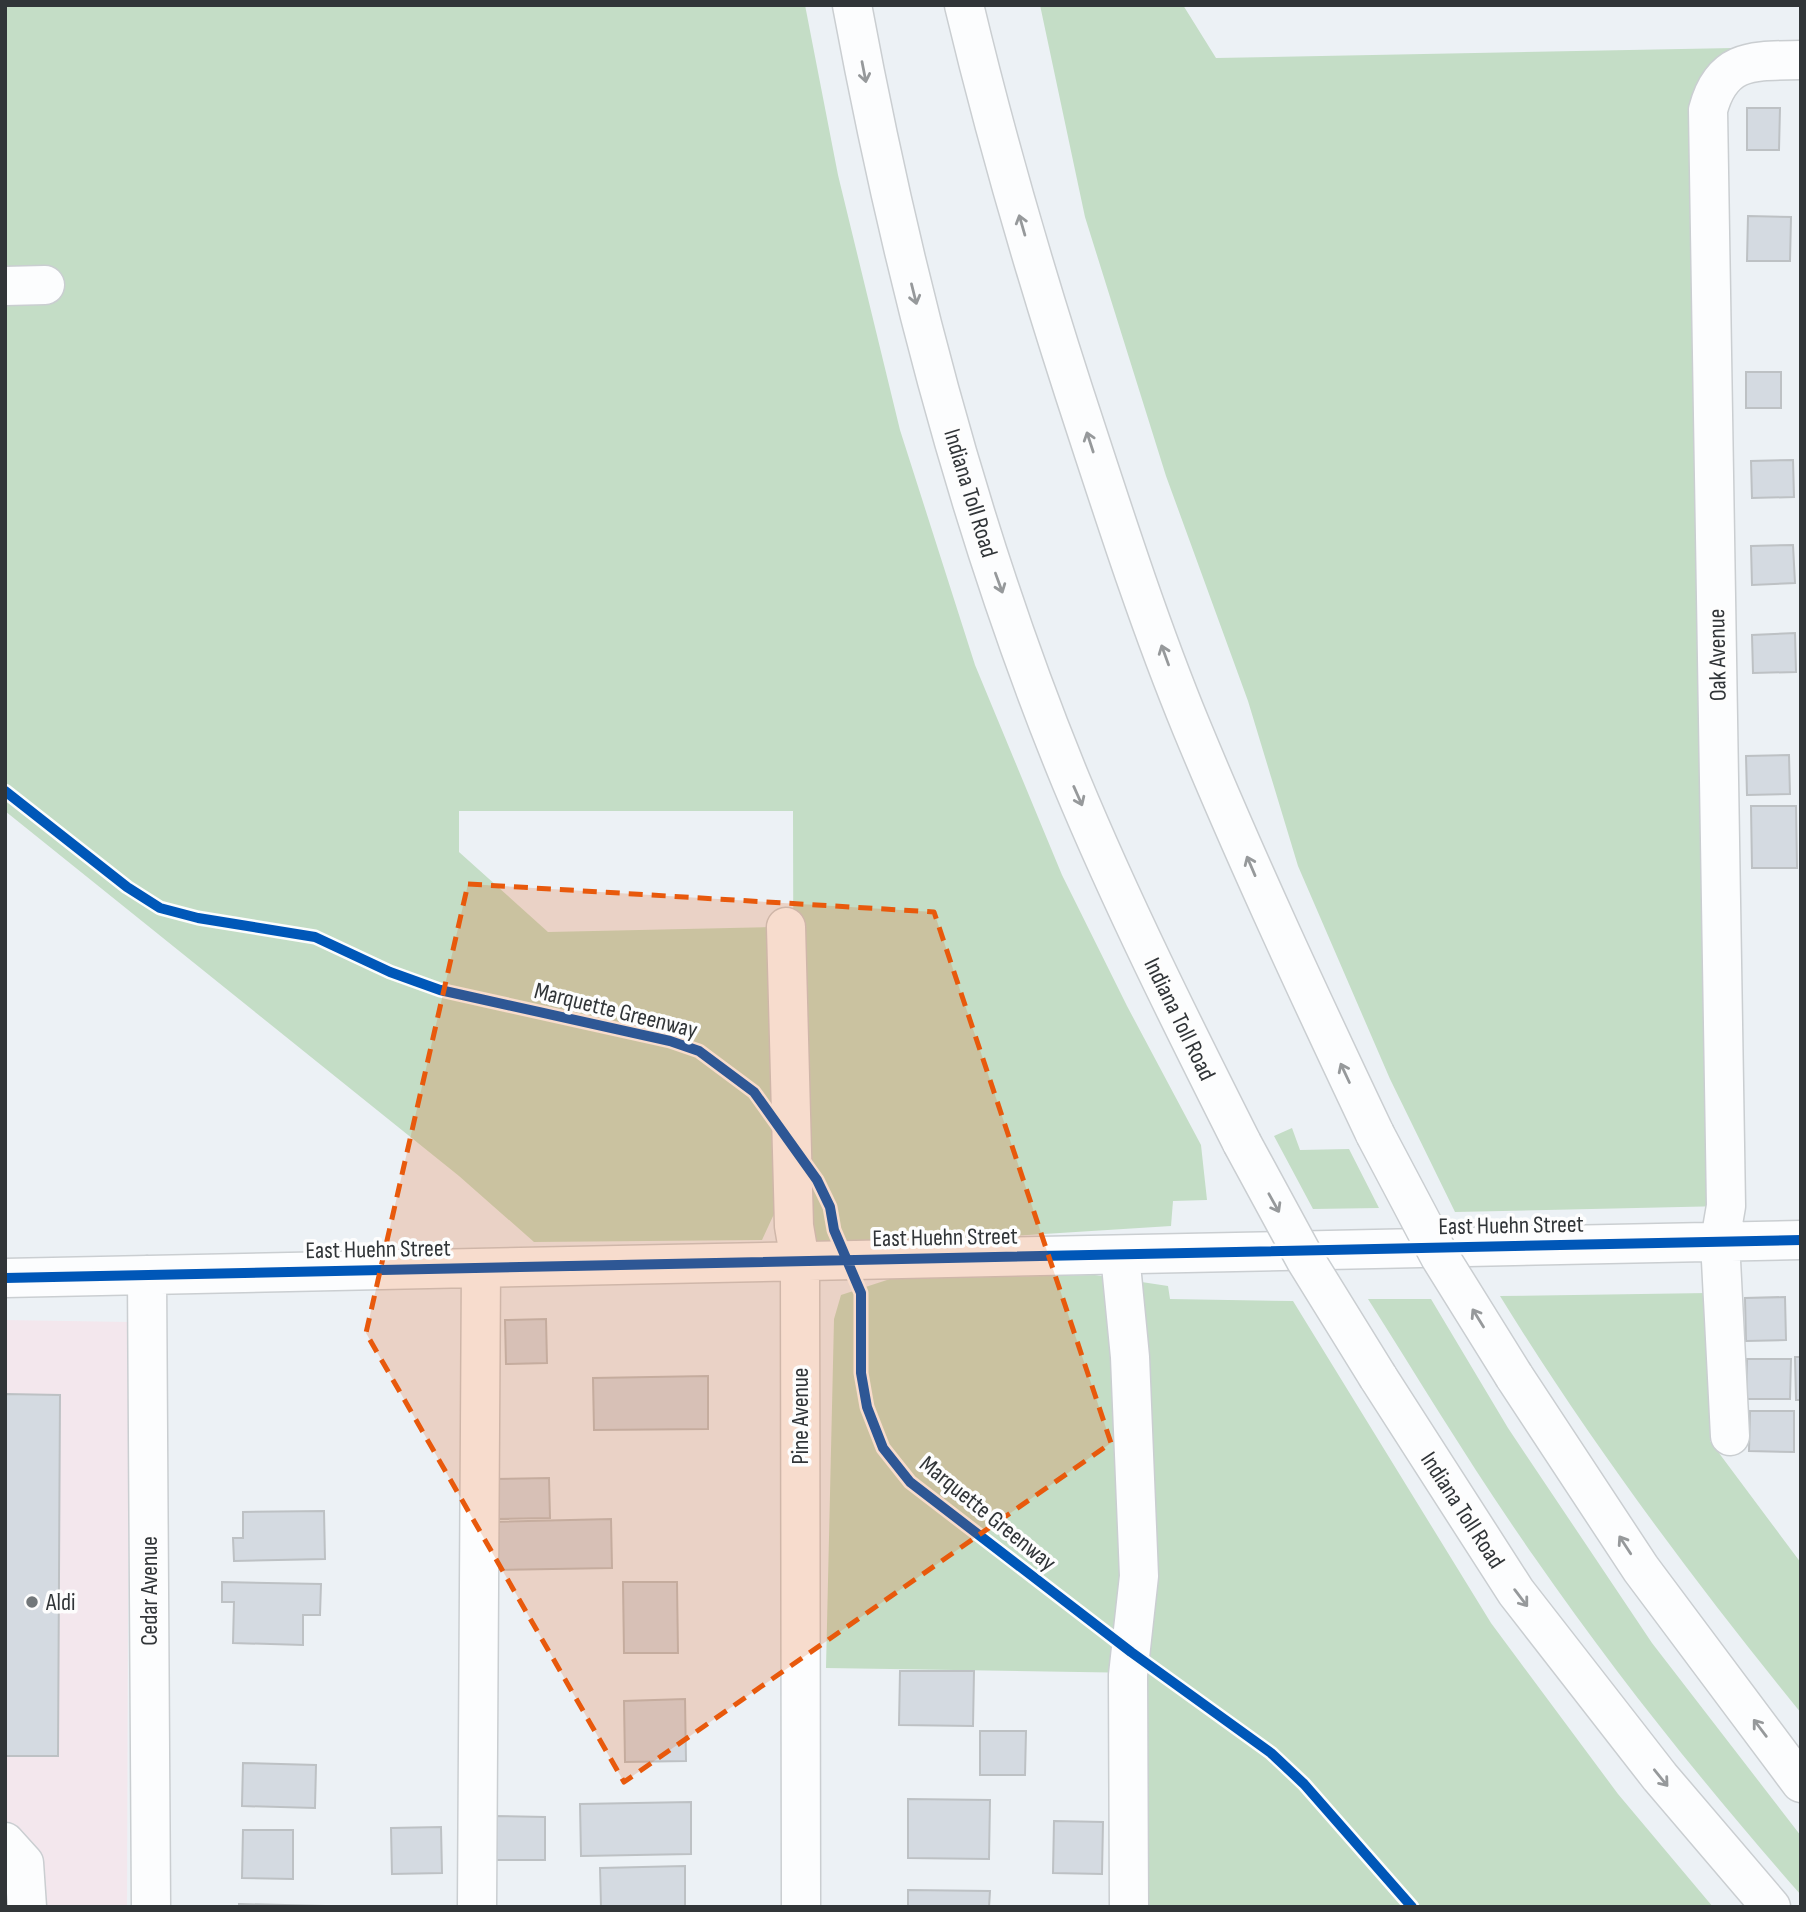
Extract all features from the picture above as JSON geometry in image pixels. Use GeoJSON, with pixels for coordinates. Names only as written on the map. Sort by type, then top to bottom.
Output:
{"type":"FeatureCollection","features":[{"type":"Feature","properties":{"kind":"main road","name":"Indiana Toll Road"},"geometry":{"type":"LineString","coordinates":[[852,5],[881,164],[928,346],[986,547],[1070,780],[1157,974],[1242,1143],[1305,1259],[1516,1592],[1660,1777],[1771,1907]]}},
{"type":"Feature","properties":{"kind":"main road"},"geometry":{"type":"LineString","coordinates":[[964,5],[1002,158],[1043,299],[1111,507],[1190,723],[1283,941],[1374,1134],[1440,1256],[1514,1376],[1641,1569],[1801,1783]]}},
{"type":"Feature","properties":{"kind":"main road","name":"Oak Avenue"},"geometry":{"type":"LineString","coordinates":[[1730,1436],[1720,1241],[1726,1206],[1708,110],[1713,90],[1725,74],[1743,64],[1801,60]]}},
{"type":"Feature","properties":{"kind":"main road"},"geometry":{"type":"LineString","coordinates":[[5,286],[45,285]]}},
{"type":"Feature","properties":{"kind":"main road","name":"Pine Avenue"},"geometry":{"type":"LineString","coordinates":[[786,927],[794,1226],[800,1261],[801,1907]]}},
{"type":"Feature","properties":{"kind":"main road","name":"East Huehn Street"},"geometry":{"type":"LineString","coordinates":[[5,1278],[1801,1240]]}},
{"type":"Feature","properties":{"kind":"main road"},"geometry":{"type":"LineString","coordinates":[[1120,1255],[1129,1357],[1139,1576],[1128,1675],[1129,1907]]}},
{"type":"Feature","properties":{"kind":"main road"},"geometry":{"type":"LineString","coordinates":[[477,1907],[481,1268]]}},
{"type":"Feature","properties":{"kind":"main road","name":"Cedar Avenue"},"geometry":{"type":"LineString","coordinates":[[147,1275],[151,1907]]}},
{"type":"Feature","properties":{"kind":"main road"},"geometry":{"type":"LineString","coordinates":[[5,1842],[24,1863],[27,1907]]}},
{"type":"Feature","properties":{"kind":"highlighted area"},"geometry":{"type":"Polygon","coordinates":[[[468,884],[934,912],[1111,1443],[624,1782],[366,1333],[468,884]]]}},
{"type":"Feature","properties":{"kind":"shaded area"},"geometry":{"type":"Polygon","coordinates":[[[5,1320],[129,1322],[127,1907],[5,1907],[5,1320]]]}},
{"type":"Feature","properties":{"kind":"green space"},"geometry":{"type":"Polygon","coordinates":[[[5,5],[805,5],[838,175],[900,430],[975,665],[1062,875],[1127,1006],[1201,1145],[1207,1200],[1173,1201],[1171,1226],[794,1250],[793,811],[459,811],[459,852],[548,932],[771,927],[784,1154],[774,1214],[762,1240],[534,1242],[459,1176],[5,811],[5,5]]]}},
{"type":"Feature","properties":{"kind":"green space"},"geometry":{"type":"Polygon","coordinates":[[[1040,5],[1183,5],[1216,58],[1734,48],[1725,74],[1726,1206],[1455,1212],[1390,1079],[1298,866],[1248,701],[1166,476],[1085,217],[1040,5]]]}},
{"type":"Feature","properties":{"kind":"green space"},"geometry":{"type":"Polygon","coordinates":[[[1292,1128],[1300,1150],[1349,1149],[1379,1208],[1313,1209],[1274,1136],[1292,1128]]]}},
{"type":"Feature","properties":{"kind":"green space"},"geometry":{"type":"Polygon","coordinates":[[[1095,1275],[1168,1286],[1170,1299],[1293,1301],[1491,1623],[1618,1794],[1713,1907],[1145,1907],[1142,1673],[826,1668],[834,1319],[841,1295],[890,1279],[1095,1275]]]}},
{"type":"Feature","properties":{"kind":"green space"},"geometry":{"type":"Polygon","coordinates":[[[1708,1293],[1710,1441],[1801,1563],[1801,1713],[1721,1612],[1606,1457],[1500,1296],[1708,1293]]]}},
{"type":"Feature","properties":{"kind":"green space"},"geometry":{"type":"Polygon","coordinates":[[[1368,1299],[1431,1299],[1508,1428],[1652,1643],[1801,1836],[1801,1895],[1663,1730],[1566,1602],[1450,1430],[1368,1299]]]}},
{"type":"Feature","properties":{"kind":"building"},"geometry":{"type":"Polygon","coordinates":[[[1747,108],[1780,108],[1779,150],[1747,150],[1747,108]]]}},
{"type":"Feature","properties":{"kind":"building"},"geometry":{"type":"Polygon","coordinates":[[[1748,216],[1791,217],[1790,261],[1747,261],[1748,216]]]}},
{"type":"Feature","properties":{"kind":"building"},"geometry":{"type":"Polygon","coordinates":[[[1746,372],[1781,372],[1781,408],[1746,408],[1746,372]]]}},
{"type":"Feature","properties":{"kind":"building"},"geometry":{"type":"Polygon","coordinates":[[[1793,460],[1794,497],[1752,498],[1751,461],[1793,460]]]}},
{"type":"Feature","properties":{"kind":"building"},"geometry":{"type":"Polygon","coordinates":[[[1793,545],[1795,583],[1752,585],[1751,546],[1793,545]]]}},
{"type":"Feature","properties":{"kind":"building"},"geometry":{"type":"Polygon","coordinates":[[[1795,633],[1796,672],[1753,673],[1752,635],[1795,633]]]}},
{"type":"Feature","properties":{"kind":"building"},"geometry":{"type":"Polygon","coordinates":[[[1789,755],[1790,794],[1747,795],[1746,756],[1789,755]]]}},
{"type":"Feature","properties":{"kind":"building"},"geometry":{"type":"Polygon","coordinates":[[[1751,806],[1796,806],[1797,868],[1752,868],[1751,806]]]}},
{"type":"Feature","properties":{"kind":"building"},"geometry":{"type":"Polygon","coordinates":[[[1785,1297],[1786,1340],[1746,1341],[1745,1298],[1785,1297]]]}},
{"type":"Feature","properties":{"kind":"building"},"geometry":{"type":"Polygon","coordinates":[[[546,1319],[547,1363],[506,1364],[505,1320],[546,1319]]]}},
{"type":"Feature","properties":{"kind":"building"},"geometry":{"type":"Polygon","coordinates":[[[1795,1357],[1801,1357],[1801,1400],[1796,1400],[1795,1357]]]}},
{"type":"Feature","properties":{"kind":"building"},"geometry":{"type":"Polygon","coordinates":[[[1747,1359],[1791,1359],[1790,1399],[1746,1399],[1747,1359]]]}},
{"type":"Feature","properties":{"kind":"building"},"geometry":{"type":"Polygon","coordinates":[[[708,1376],[708,1429],[594,1430],[593,1378],[708,1376]]]}},
{"type":"Feature","properties":{"kind":"building","name":"Aldi"},"geometry":{"type":"Polygon","coordinates":[[[6,1394],[60,1395],[58,1756],[5,1756],[6,1394]]]}},
{"type":"Feature","properties":{"kind":"building"},"geometry":{"type":"Polygon","coordinates":[[[1750,1411],[1794,1411],[1794,1452],[1749,1451],[1750,1411]]]}},
{"type":"Feature","properties":{"kind":"building"},"geometry":{"type":"Polygon","coordinates":[[[549,1478],[550,1518],[495,1519],[494,1479],[549,1478]]]}},
{"type":"Feature","properties":{"kind":"building"},"geometry":{"type":"Polygon","coordinates":[[[324,1511],[325,1559],[234,1561],[233,1538],[243,1538],[243,1512],[324,1511]]]}},
{"type":"Feature","properties":{"kind":"building"},"geometry":{"type":"Polygon","coordinates":[[[611,1519],[612,1568],[493,1570],[492,1522],[611,1519]]]}},
{"type":"Feature","properties":{"kind":"building"},"geometry":{"type":"Polygon","coordinates":[[[222,1582],[321,1584],[320,1615],[303,1615],[303,1645],[233,1643],[234,1602],[222,1602],[222,1582]]]}},
{"type":"Feature","properties":{"kind":"building"},"geometry":{"type":"Polygon","coordinates":[[[623,1582],[677,1582],[678,1653],[624,1653],[623,1582]]]}},
{"type":"Feature","properties":{"kind":"building"},"geometry":{"type":"Polygon","coordinates":[[[900,1671],[974,1671],[973,1726],[899,1725],[900,1671]]]}},
{"type":"Feature","properties":{"kind":"building"},"geometry":{"type":"Polygon","coordinates":[[[685,1699],[686,1761],[625,1762],[624,1701],[685,1699]]]}},
{"type":"Feature","properties":{"kind":"building"},"geometry":{"type":"Polygon","coordinates":[[[980,1731],[1026,1731],[1025,1775],[980,1775],[980,1731]]]}},
{"type":"Feature","properties":{"kind":"building"},"geometry":{"type":"Polygon","coordinates":[[[243,1763],[316,1765],[315,1808],[242,1806],[243,1763]]]}},
{"type":"Feature","properties":{"kind":"building"},"geometry":{"type":"Polygon","coordinates":[[[908,1799],[990,1800],[989,1859],[908,1858],[908,1799]]]}},
{"type":"Feature","properties":{"kind":"building"},"geometry":{"type":"Polygon","coordinates":[[[691,1802],[691,1854],[581,1856],[580,1804],[691,1802]]]}},
{"type":"Feature","properties":{"kind":"building"},"geometry":{"type":"Polygon","coordinates":[[[495,1816],[545,1817],[545,1860],[495,1860],[495,1816]]]}},
{"type":"Feature","properties":{"kind":"building"},"geometry":{"type":"Polygon","coordinates":[[[1054,1821],[1103,1822],[1102,1874],[1053,1873],[1054,1821]]]}},
{"type":"Feature","properties":{"kind":"building"},"geometry":{"type":"Polygon","coordinates":[[[441,1827],[442,1873],[392,1874],[391,1828],[441,1827]]]}},
{"type":"Feature","properties":{"kind":"building"},"geometry":{"type":"Polygon","coordinates":[[[243,1830],[293,1830],[293,1879],[242,1878],[243,1830]]]}},
{"type":"Feature","properties":{"kind":"building"},"geometry":{"type":"Polygon","coordinates":[[[685,1866],[685,1907],[601,1907],[600,1868],[685,1866]]]}},
{"type":"Feature","properties":{"kind":"building"},"geometry":{"type":"Polygon","coordinates":[[[908,1890],[990,1891],[989,1907],[908,1907],[908,1890]]]}},
{"type":"Feature","properties":{"kind":"building"},"geometry":{"type":"Polygon","coordinates":[[[239,1904],[325,1906],[325,1907],[239,1907],[239,1904]]]}},
{"type":"Feature","properties":{"kind":"cycle path","name":"Marquette Greenway"},"geometry":{"type":"LineString","coordinates":[[5,791],[127,887],[160,908],[198,918],[315,937],[390,972],[440,990],[670,1041],[699,1051],[754,1092],[817,1180],[830,1207],[834,1230],[861,1293],[861,1373],[867,1407],[883,1448],[910,1482],[1131,1652],[1271,1753],[1304,1784],[1412,1907]]}},
{"type":"Feature","properties":{"kind":"cycle path"},"geometry":{"type":"LineString","coordinates":[[5,1278],[1801,1240]]}},
{"type":"Feature","properties":{"kind":"place","name":"Aldi"},"geometry":{"type":"Point","coordinates":[32,1602]}}]}
